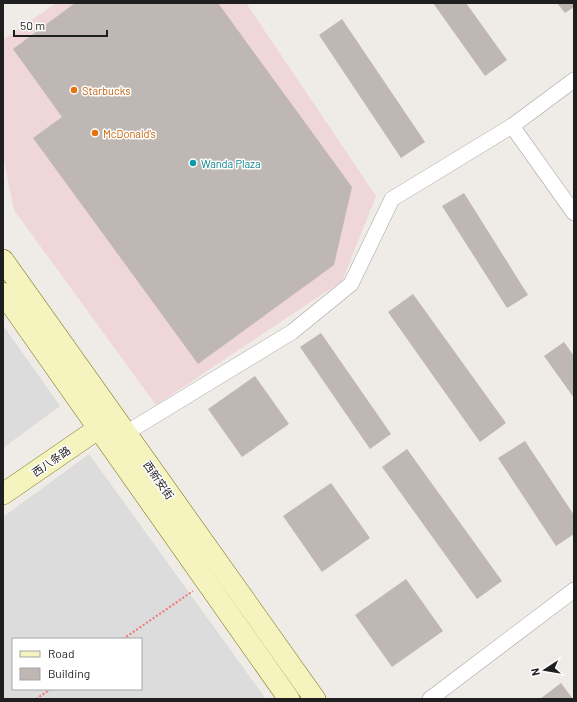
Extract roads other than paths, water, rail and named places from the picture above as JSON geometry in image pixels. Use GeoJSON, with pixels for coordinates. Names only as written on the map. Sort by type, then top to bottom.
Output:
{"type":"FeatureCollection","features":[{"type":"Feature","properties":{"kind":"main road","name":"西新安街"},"geometry":{"type":"LineString","coordinates":[[3,260],[315,699]]}},
{"type":"Feature","properties":{"kind":"main road","name":"西新安街"},"geometry":{"type":"LineString","coordinates":[[3,293],[289,699]]}},
{"type":"Feature","properties":{"kind":"main road","name":"西八条路"},"geometry":{"type":"LineString","coordinates":[[3,494],[99,428]]}},
{"type":"Feature","properties":{"kind":"street"},"geometry":{"type":"LineString","coordinates":[[126,433],[292,332],[351,284],[392,199],[512,126],[574,80]]}},
{"type":"Feature","properties":{"kind":"street"},"geometry":{"type":"LineString","coordinates":[[512,126],[574,213]]}},
{"type":"Feature","properties":{"kind":"street"},"geometry":{"type":"LineString","coordinates":[[430,699],[574,590]]}},
{"type":"Feature","properties":{"kind":"place","name":"Starbucks"},"geometry":{"type":"Point","coordinates":[74,90]}},
{"type":"Feature","properties":{"kind":"place","name":"McDonald's"},"geometry":{"type":"Point","coordinates":[95,133]}},
{"type":"Feature","properties":{"kind":"place","name":"Wanda Plaza"},"geometry":{"type":"Point","coordinates":[193,163]}}]}
